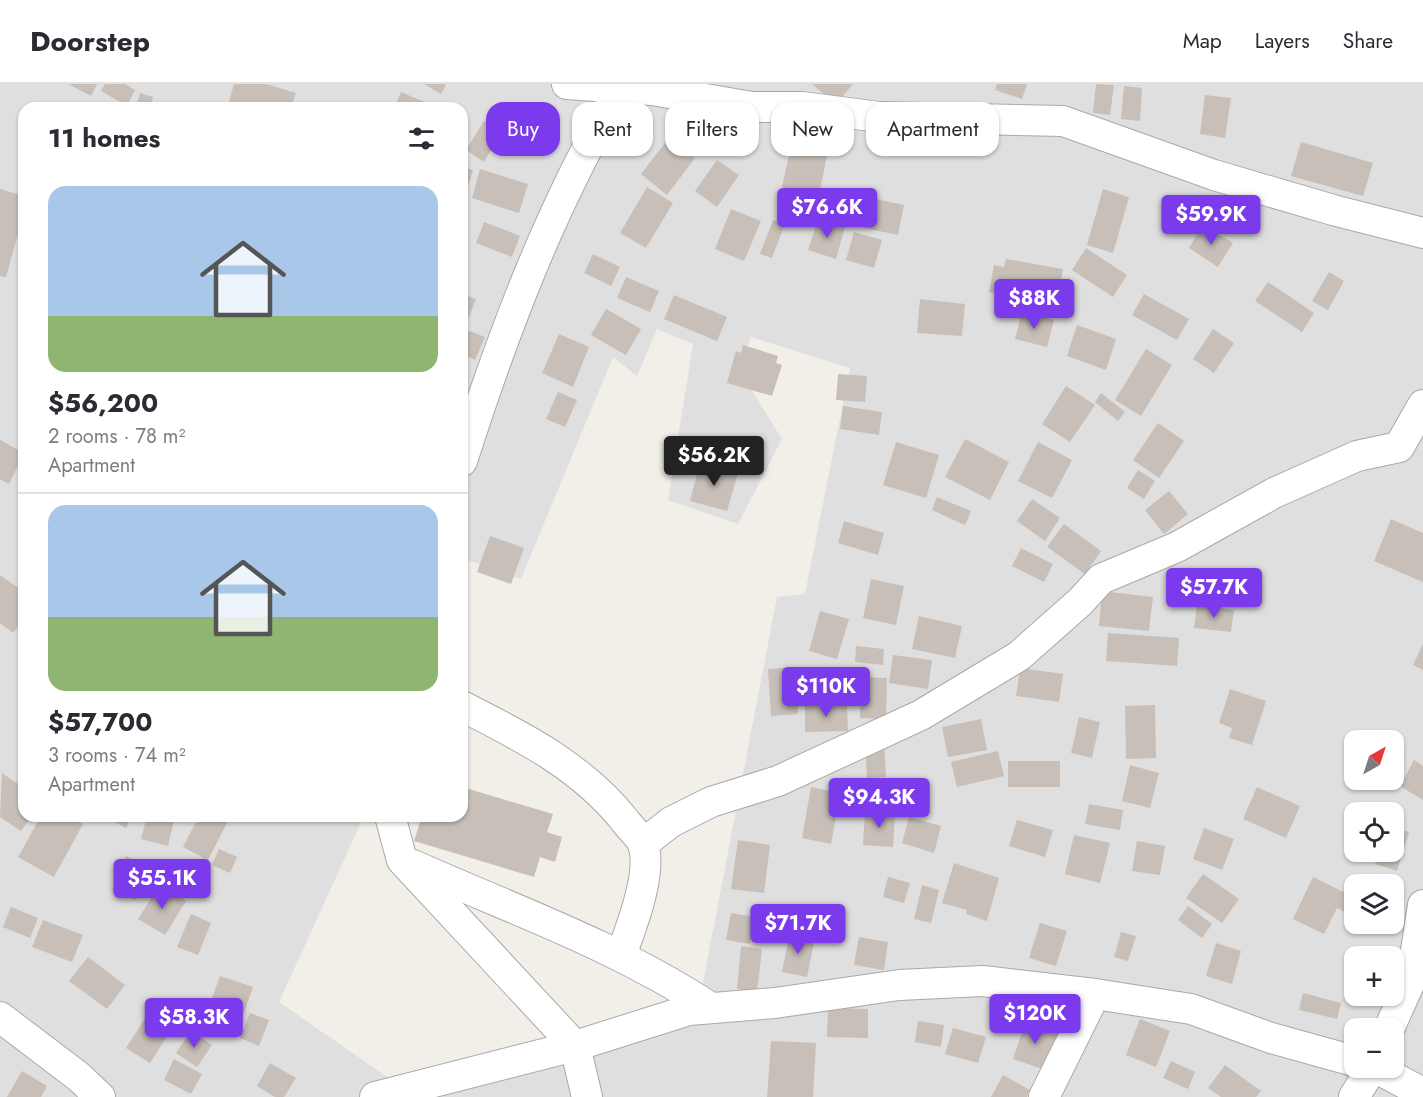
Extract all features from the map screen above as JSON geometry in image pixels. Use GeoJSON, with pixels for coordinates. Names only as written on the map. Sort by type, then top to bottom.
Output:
{"type":"FeatureCollection","features":[{"type":"Feature","properties":{"kind":"street"},"geometry":{"type":"LineString","coordinates":[[567,84],[569,86],[622,85],[752,107],[802,107],[879,117],[1063,122],[1214,175],[1333,210],[1423,233]]}},
{"type":"Feature","properties":{"kind":"street"},"geometry":{"type":"LineString","coordinates":[[468,442],[496,355],[531,263],[569,181],[622,85]]}},
{"type":"Feature","properties":{"kind":"street"},"geometry":{"type":"LineString","coordinates":[[643,844],[671,822],[711,802],[778,781],[921,715],[1019,656],[1080,602],[1101,579],[1177,547],[1274,493],[1357,456],[1399,447],[1423,405]]}},
{"type":"Feature","properties":{"kind":"street"},"geometry":{"type":"LineString","coordinates":[[468,709],[521,736],[573,769],[608,800],[643,844],[644,878],[638,910],[621,955]]}},
{"type":"Feature","properties":{"kind":"street"},"geometry":{"type":"LineString","coordinates":[[392,822],[402,860],[575,1046],[587,1097]]}},
{"type":"Feature","properties":{"kind":"street"},"geometry":{"type":"LineString","coordinates":[[402,860],[621,955],[668,979],[711,1008]]}},
{"type":"Feature","properties":{"kind":"street"},"geometry":{"type":"LineString","coordinates":[[1394,1018],[1412,977],[1423,905]]}},
{"type":"Feature","properties":{"kind":"street"},"geometry":{"type":"LineString","coordinates":[[375,1097],[575,1046],[689,1010],[775,1003],[899,985],[983,981],[1095,994],[1191,1009],[1271,1038],[1344,1058]]}},
{"type":"Feature","properties":{"kind":"street"},"geometry":{"type":"LineString","coordinates":[[1044,1097],[1095,994]]}},
{"type":"Feature","properties":{"kind":"street"},"geometry":{"type":"LineString","coordinates":[[0,1017],[79,1077],[100,1097]]}},
{"type":"Feature","properties":{"kind":"street"},"geometry":{"type":"LineString","coordinates":[[1354,1097],[1367,1078]]}},
{"type":"Feature","properties":{"kind":"street"},"geometry":{"type":"LineString","coordinates":[[1394,1078],[1423,1093]]}},
{"type":"Feature","properties":{"kind":"shaded area"},"geometry":{"type":"Polygon","coordinates":[[[0,84],[1423,84],[1423,1097],[441,1097],[525,1046],[696,1019],[777,597],[805,594],[850,368],[751,337],[739,370],[782,439],[738,524],[668,500],[693,344],[657,329],[637,376],[613,357],[521,579],[468,560],[468,102],[18,102],[18,822],[361,822],[279,1002],[416,1097],[0,1097],[0,84]]]}},
{"type":"Feature","properties":{"kind":"building"},"geometry":{"type":"Polygon","coordinates":[[[68,84],[97,84],[91,96],[68,84]]]}},
{"type":"Feature","properties":{"kind":"building"},"geometry":{"type":"Polygon","coordinates":[[[105,84],[125,84],[135,90],[129,102],[120,102],[101,91],[105,84]]]}},
{"type":"Feature","properties":{"kind":"building"},"geometry":{"type":"Polygon","coordinates":[[[234,84],[266,84],[296,93],[293,102],[229,102],[234,84]]]}},
{"type":"Feature","properties":{"kind":"building"},"geometry":{"type":"Polygon","coordinates":[[[424,84],[446,84],[441,94],[424,84]]]}},
{"type":"Feature","properties":{"kind":"building"},"geometry":{"type":"Polygon","coordinates":[[[812,84],[853,84],[838,102],[834,102],[812,84]]]}},
{"type":"Feature","properties":{"kind":"building"},"geometry":{"type":"Polygon","coordinates":[[[997,84],[1027,84],[1022,99],[995,90],[997,84]]]}},
{"type":"Feature","properties":{"kind":"building"},"geometry":{"type":"Polygon","coordinates":[[[1096,84],[1114,85],[1110,115],[1093,113],[1096,84]]]}},
{"type":"Feature","properties":{"kind":"building"},"geometry":{"type":"Polygon","coordinates":[[[1124,86],[1142,88],[1140,121],[1121,119],[1124,86]]]}},
{"type":"Feature","properties":{"kind":"building"},"geometry":{"type":"Polygon","coordinates":[[[401,92],[425,102],[397,102],[401,92]]]}},
{"type":"Feature","properties":{"kind":"building"},"geometry":{"type":"Polygon","coordinates":[[[140,93],[153,97],[152,102],[138,102],[140,93]]]}},
{"type":"Feature","properties":{"kind":"building"},"geometry":{"type":"Polygon","coordinates":[[[1205,95],[1231,98],[1225,138],[1200,134],[1205,95]]]}},
{"type":"Feature","properties":{"kind":"building"},"geometry":{"type":"Polygon","coordinates":[[[484,121],[486,122],[488,156],[484,162],[468,151],[468,147],[484,121]]]}},
{"type":"Feature","properties":{"kind":"building"},"geometry":{"type":"Polygon","coordinates":[[[1301,142],[1373,163],[1363,196],[1291,176],[1301,142]]]}},
{"type":"Feature","properties":{"kind":"building"},"geometry":{"type":"Polygon","coordinates":[[[665,143],[665,156],[692,156],[695,158],[667,195],[641,174],[665,143]]]}},
{"type":"Feature","properties":{"kind":"building"},"geometry":{"type":"Polygon","coordinates":[[[789,156],[827,156],[819,195],[782,187],[789,156]]]}},
{"type":"Feature","properties":{"kind":"building"},"geometry":{"type":"Polygon","coordinates":[[[717,160],[739,175],[717,207],[695,191],[717,160]]]}},
{"type":"Feature","properties":{"kind":"building"},"geometry":{"type":"Polygon","coordinates":[[[468,169],[473,170],[468,187],[468,169]]]}},
{"type":"Feature","properties":{"kind":"building"},"geometry":{"type":"Polygon","coordinates":[[[480,169],[528,184],[519,213],[472,198],[480,169]]]}},
{"type":"Feature","properties":{"kind":"building"},"geometry":{"type":"Polygon","coordinates":[[[647,187],[673,203],[646,248],[620,233],[647,187]]]}},
{"type":"Feature","properties":{"kind":"building"},"geometry":{"type":"Polygon","coordinates":[[[0,189],[18,194],[18,234],[6,277],[0,276],[0,189]]]}},
{"type":"Feature","properties":{"kind":"building"},"geometry":{"type":"Polygon","coordinates":[[[1103,189],[1129,197],[1113,253],[1087,245],[1103,189]]]}},
{"type":"Feature","properties":{"kind":"building"},"geometry":{"type":"Polygon","coordinates":[[[866,197],[904,205],[898,235],[860,227],[866,197]]]}},
{"type":"Feature","properties":{"kind":"building"},"geometry":{"type":"Polygon","coordinates":[[[731,209],[761,221],[744,261],[715,249],[731,209]]]}},
{"type":"Feature","properties":{"kind":"building"},"geometry":{"type":"Polygon","coordinates":[[[818,219],[845,227],[836,259],[808,250],[818,219]]]}},
{"type":"Feature","properties":{"kind":"building"},"geometry":{"type":"Polygon","coordinates":[[[773,220],[785,224],[772,258],[760,254],[773,220]]]}},
{"type":"Feature","properties":{"kind":"building"},"geometry":{"type":"Polygon","coordinates":[[[484,222],[520,236],[512,257],[476,243],[484,222]]]}},
{"type":"Feature","properties":{"kind":"building"},"geometry":{"type":"Polygon","coordinates":[[[1203,225],[1233,243],[1218,267],[1189,248],[1203,225]]]}},
{"type":"Feature","properties":{"kind":"building"},"geometry":{"type":"Polygon","coordinates":[[[854,232],[882,240],[874,268],[846,260],[854,232]]]}},
{"type":"Feature","properties":{"kind":"building"},"geometry":{"type":"Polygon","coordinates":[[[1086,248],[1127,275],[1113,297],[1072,270],[1086,248]]]}},
{"type":"Feature","properties":{"kind":"building"},"geometry":{"type":"Polygon","coordinates":[[[593,254],[620,267],[611,286],[584,273],[593,254]]]}},
{"type":"Feature","properties":{"kind":"building"},"geometry":{"type":"Polygon","coordinates":[[[1006,259],[1063,269],[1057,304],[989,292],[994,265],[1004,267],[1006,259]]]}},
{"type":"Feature","properties":{"kind":"building"},"geometry":{"type":"Polygon","coordinates":[[[1329,272],[1344,281],[1328,310],[1312,301],[1329,272]]]}},
{"type":"Feature","properties":{"kind":"building"},"geometry":{"type":"Polygon","coordinates":[[[626,277],[659,291],[650,312],[617,298],[626,277]]]}},
{"type":"Feature","properties":{"kind":"building"},"geometry":{"type":"Polygon","coordinates":[[[1268,282],[1314,313],[1302,332],[1255,301],[1268,282]]]}},
{"type":"Feature","properties":{"kind":"building"},"geometry":{"type":"Polygon","coordinates":[[[1144,294],[1189,319],[1177,340],[1132,315],[1144,294]]]}},
{"type":"Feature","properties":{"kind":"building"},"geometry":{"type":"Polygon","coordinates":[[[674,295],[727,317],[717,341],[664,319],[674,295]]]}},
{"type":"Feature","properties":{"kind":"building"},"geometry":{"type":"Polygon","coordinates":[[[468,296],[476,299],[468,317],[468,296]]]}},
{"type":"Feature","properties":{"kind":"building"},"geometry":{"type":"Polygon","coordinates":[[[920,299],[965,304],[962,336],[917,333],[920,299]]]}},
{"type":"Feature","properties":{"kind":"building"},"geometry":{"type":"Polygon","coordinates":[[[606,309],[641,329],[626,355],[591,335],[606,309]]]}},
{"type":"Feature","properties":{"kind":"building"},"geometry":{"type":"Polygon","coordinates":[[[1022,312],[1054,320],[1047,347],[1015,339],[1022,312]]]}},
{"type":"Feature","properties":{"kind":"building"},"geometry":{"type":"Polygon","coordinates":[[[1077,325],[1116,339],[1106,370],[1067,356],[1077,325]]]}},
{"type":"Feature","properties":{"kind":"building"},"geometry":{"type":"Polygon","coordinates":[[[1213,329],[1234,343],[1214,373],[1193,359],[1213,329]]]}},
{"type":"Feature","properties":{"kind":"building"},"geometry":{"type":"Polygon","coordinates":[[[468,330],[485,337],[475,360],[468,357],[468,330]]]}},
{"type":"Feature","properties":{"kind":"building"},"geometry":{"type":"Polygon","coordinates":[[[559,334],[589,347],[573,387],[542,373],[559,334]]]}},
{"type":"Feature","properties":{"kind":"building"},"geometry":{"type":"Polygon","coordinates":[[[743,345],[778,356],[776,363],[782,365],[772,396],[727,383],[736,351],[741,353],[743,345]]]}},
{"type":"Feature","properties":{"kind":"building"},"geometry":{"type":"Polygon","coordinates":[[[1146,349],[1172,365],[1141,416],[1115,400],[1146,349]]]}},
{"type":"Feature","properties":{"kind":"building"},"geometry":{"type":"Polygon","coordinates":[[[838,374],[867,376],[865,402],[836,400],[838,374]]]}},
{"type":"Feature","properties":{"kind":"building"},"geometry":{"type":"Polygon","coordinates":[[[1066,386],[1095,405],[1070,442],[1042,424],[1066,386]]]}},
{"type":"Feature","properties":{"kind":"building"},"geometry":{"type":"Polygon","coordinates":[[[558,392],[577,400],[565,427],[546,419],[558,392]]]}},
{"type":"Feature","properties":{"kind":"building"},"geometry":{"type":"Polygon","coordinates":[[[1101,393],[1125,412],[1118,421],[1095,402],[1101,393]]]}},
{"type":"Feature","properties":{"kind":"building"},"geometry":{"type":"Polygon","coordinates":[[[843,406],[882,412],[879,435],[840,429],[843,406]]]}},
{"type":"Feature","properties":{"kind":"building"},"geometry":{"type":"Polygon","coordinates":[[[1158,423],[1184,441],[1159,478],[1133,460],[1158,423]]]}},
{"type":"Feature","properties":{"kind":"building"},"geometry":{"type":"Polygon","coordinates":[[[965,439],[1009,462],[990,500],[945,477],[965,439]]]}},
{"type":"Feature","properties":{"kind":"building"},"geometry":{"type":"Polygon","coordinates":[[[0,440],[18,450],[18,465],[9,484],[0,479],[0,440]]]}},
{"type":"Feature","properties":{"kind":"building"},"geometry":{"type":"Polygon","coordinates":[[[896,442],[939,455],[926,498],[883,485],[896,442]]]}},
{"type":"Feature","properties":{"kind":"building"},"geometry":{"type":"Polygon","coordinates":[[[1038,442],[1072,460],[1052,498],[1018,481],[1038,442]]]}},
{"type":"Feature","properties":{"kind":"building"},"geometry":{"type":"Polygon","coordinates":[[[700,463],[738,473],[727,511],[690,501],[700,463]]]}},
{"type":"Feature","properties":{"kind":"building"},"geometry":{"type":"Polygon","coordinates":[[[1138,470],[1155,481],[1144,499],[1127,488],[1138,470]]]}},
{"type":"Feature","properties":{"kind":"building"},"geometry":{"type":"Polygon","coordinates":[[[1169,491],[1188,514],[1164,534],[1145,510],[1169,491]]]}},
{"type":"Feature","properties":{"kind":"building"},"geometry":{"type":"Polygon","coordinates":[[[937,497],[971,511],[965,525],[932,510],[937,497]]]}},
{"type":"Feature","properties":{"kind":"building"},"geometry":{"type":"Polygon","coordinates":[[[1032,499],[1060,518],[1045,541],[1017,521],[1032,499]]]}},
{"type":"Feature","properties":{"kind":"building"},"geometry":{"type":"Polygon","coordinates":[[[1391,519],[1423,533],[1423,582],[1374,561],[1391,519]]]}},
{"type":"Feature","properties":{"kind":"building"},"geometry":{"type":"Polygon","coordinates":[[[844,521],[884,533],[878,555],[838,543],[844,521]]]}},
{"type":"Feature","properties":{"kind":"building"},"geometry":{"type":"Polygon","coordinates":[[[1064,524],[1101,551],[1085,574],[1047,547],[1064,524]]]}},
{"type":"Feature","properties":{"kind":"building"},"geometry":{"type":"Polygon","coordinates":[[[490,536],[524,548],[511,584],[477,572],[490,536]]]}},
{"type":"Feature","properties":{"kind":"building"},"geometry":{"type":"Polygon","coordinates":[[[1021,548],[1053,564],[1044,582],[1012,566],[1021,548]]]}},
{"type":"Feature","properties":{"kind":"building"},"geometry":{"type":"Polygon","coordinates":[[[0,575],[18,588],[18,626],[13,633],[0,623],[0,575]]]}},
{"type":"Feature","properties":{"kind":"building"},"geometry":{"type":"Polygon","coordinates":[[[871,579],[904,586],[896,625],[863,618],[871,579]]]}},
{"type":"Feature","properties":{"kind":"building"},"geometry":{"type":"Polygon","coordinates":[[[1102,591],[1153,597],[1149,631],[1099,626],[1102,591]]]}},
{"type":"Feature","properties":{"kind":"building"},"geometry":{"type":"Polygon","coordinates":[[[1197,605],[1234,610],[1231,632],[1194,628],[1197,605]]]}},
{"type":"Feature","properties":{"kind":"building"},"geometry":{"type":"Polygon","coordinates":[[[820,611],[849,619],[837,659],[809,651],[820,611]]]}},
{"type":"Feature","properties":{"kind":"building"},"geometry":{"type":"Polygon","coordinates":[[[919,616],[962,626],[955,658],[912,649],[919,616]]]}},
{"type":"Feature","properties":{"kind":"building"},"geometry":{"type":"Polygon","coordinates":[[[1108,633],[1179,638],[1177,666],[1106,661],[1108,633]]]}},
{"type":"Feature","properties":{"kind":"building"},"geometry":{"type":"Polygon","coordinates":[[[1423,644],[1423,670],[1413,665],[1423,644]]]}},
{"type":"Feature","properties":{"kind":"building"},"geometry":{"type":"Polygon","coordinates":[[[856,646],[884,649],[883,665],[855,662],[856,646]]]}},
{"type":"Feature","properties":{"kind":"building"},"geometry":{"type":"Polygon","coordinates":[[[893,655],[932,660],[928,689],[889,683],[893,655]]]}},
{"type":"Feature","properties":{"kind":"building"},"geometry":{"type":"Polygon","coordinates":[[[795,667],[798,714],[771,716],[768,669],[795,667]]]}},
{"type":"Feature","properties":{"kind":"building"},"geometry":{"type":"Polygon","coordinates":[[[806,667],[829,667],[830,696],[808,697],[806,667]]]}},
{"type":"Feature","properties":{"kind":"building"},"geometry":{"type":"Polygon","coordinates":[[[1020,668],[1063,674],[1059,702],[1016,696],[1020,668]]]}},
{"type":"Feature","properties":{"kind":"building"},"geometry":{"type":"Polygon","coordinates":[[[861,677],[887,678],[886,719],[860,718],[861,677]]]}},
{"type":"Feature","properties":{"kind":"building"},"geometry":{"type":"Polygon","coordinates":[[[1230,689],[1266,701],[1252,745],[1229,738],[1232,728],[1219,723],[1230,689]]]}},
{"type":"Feature","properties":{"kind":"building"},"geometry":{"type":"Polygon","coordinates":[[[847,704],[848,731],[805,732],[805,705],[847,704]]]}},
{"type":"Feature","properties":{"kind":"building"},"geometry":{"type":"Polygon","coordinates":[[[1155,705],[1156,758],[1126,759],[1125,706],[1155,705]]]}},
{"type":"Feature","properties":{"kind":"building"},"geometry":{"type":"Polygon","coordinates":[[[1079,717],[1100,722],[1092,758],[1071,753],[1079,717]]]}},
{"type":"Feature","properties":{"kind":"building"},"geometry":{"type":"Polygon","coordinates":[[[981,719],[987,750],[948,757],[942,727],[981,719]]]}},
{"type":"Feature","properties":{"kind":"building"},"geometry":{"type":"Polygon","coordinates":[[[884,743],[886,777],[867,778],[865,744],[884,743]]]}},
{"type":"Feature","properties":{"kind":"building"},"geometry":{"type":"Polygon","coordinates":[[[998,751],[1004,776],[957,787],[951,762],[998,751]]]}},
{"type":"Feature","properties":{"kind":"building"},"geometry":{"type":"Polygon","coordinates":[[[1414,760],[1423,766],[1423,800],[1404,788],[1404,779],[1414,760]]]}},
{"type":"Feature","properties":{"kind":"building"},"geometry":{"type":"Polygon","coordinates":[[[1008,761],[1060,761],[1060,787],[1008,787],[1008,761]]]}},
{"type":"Feature","properties":{"kind":"building"},"geometry":{"type":"Polygon","coordinates":[[[1130,765],[1159,773],[1150,808],[1122,801],[1130,765]]]}},
{"type":"Feature","properties":{"kind":"building"},"geometry":{"type":"Polygon","coordinates":[[[2,773],[18,784],[18,822],[28,822],[21,831],[0,817],[2,773]]]}},
{"type":"Feature","properties":{"kind":"building"},"geometry":{"type":"Polygon","coordinates":[[[811,787],[840,793],[831,844],[802,838],[811,787]]]}},
{"type":"Feature","properties":{"kind":"building"},"geometry":{"type":"Polygon","coordinates":[[[1257,787],[1300,806],[1286,838],[1243,819],[1257,787]]]}},
{"type":"Feature","properties":{"kind":"building"},"geometry":{"type":"Polygon","coordinates":[[[468,789],[553,814],[547,832],[562,837],[555,862],[540,857],[534,877],[414,841],[420,822],[468,822],[468,789]]]}},
{"type":"Feature","properties":{"kind":"building"},"geometry":{"type":"Polygon","coordinates":[[[1089,804],[1123,810],[1120,830],[1085,824],[1089,804]]]}},
{"type":"Feature","properties":{"kind":"building"},"geometry":{"type":"Polygon","coordinates":[[[865,812],[895,814],[893,847],[863,845],[865,812]]]}},
{"type":"Feature","properties":{"kind":"building"},"geometry":{"type":"Polygon","coordinates":[[[909,817],[941,826],[934,853],[902,843],[909,817]]]}},
{"type":"Feature","properties":{"kind":"building"},"geometry":{"type":"Polygon","coordinates":[[[1017,820],[1053,830],[1045,857],[1009,846],[1017,820]]]}},
{"type":"Feature","properties":{"kind":"building"},"geometry":{"type":"Polygon","coordinates":[[[38,822],[80,822],[83,824],[54,877],[18,857],[38,822]]]}},
{"type":"Feature","properties":{"kind":"building"},"geometry":{"type":"Polygon","coordinates":[[[115,822],[129,822],[126,828],[115,822]]]}},
{"type":"Feature","properties":{"kind":"building"},"geometry":{"type":"Polygon","coordinates":[[[145,822],[174,822],[168,846],[141,839],[145,822]]]}},
{"type":"Feature","properties":{"kind":"building"},"geometry":{"type":"Polygon","coordinates":[[[196,822],[227,822],[208,860],[183,847],[196,822]]]}},
{"type":"Feature","properties":{"kind":"building"},"geometry":{"type":"Polygon","coordinates":[[[1204,828],[1234,839],[1222,870],[1193,859],[1204,828]]]}},
{"type":"Feature","properties":{"kind":"building"},"geometry":{"type":"Polygon","coordinates":[[[1404,830],[1409,832],[1404,848],[1404,830]]]}},
{"type":"Feature","properties":{"kind":"building"},"geometry":{"type":"Polygon","coordinates":[[[1074,835],[1110,843],[1100,883],[1065,874],[1074,835]]]}},
{"type":"Feature","properties":{"kind":"building"},"geometry":{"type":"Polygon","coordinates":[[[738,840],[770,845],[764,893],[731,889],[738,840]]]}},
{"type":"Feature","properties":{"kind":"building"},"geometry":{"type":"Polygon","coordinates":[[[1137,841],[1165,846],[1160,875],[1132,871],[1137,841]]]}},
{"type":"Feature","properties":{"kind":"building"},"geometry":{"type":"Polygon","coordinates":[[[219,849],[237,857],[230,873],[212,865],[219,849]]]}},
{"type":"Feature","properties":{"kind":"building"},"geometry":{"type":"Polygon","coordinates":[[[126,856],[150,867],[135,900],[112,890],[126,856]]]}},
{"type":"Feature","properties":{"kind":"building"},"geometry":{"type":"Polygon","coordinates":[[[1376,862],[1400,862],[1397,871],[1375,864],[1376,862]]]}},
{"type":"Feature","properties":{"kind":"building"},"geometry":{"type":"Polygon","coordinates":[[[954,863],[999,878],[987,921],[966,914],[967,910],[942,903],[954,863]]]}},
{"type":"Feature","properties":{"kind":"building"},"geometry":{"type":"Polygon","coordinates":[[[1203,874],[1239,899],[1222,923],[1186,898],[1203,874]]]}},
{"type":"Feature","properties":{"kind":"building"},"geometry":{"type":"Polygon","coordinates":[[[888,877],[910,883],[904,903],[883,897],[888,877]]]}},
{"type":"Feature","properties":{"kind":"building"},"geometry":{"type":"Polygon","coordinates":[[[1313,877],[1344,892],[1344,912],[1337,908],[1324,934],[1293,919],[1313,877]]]}},
{"type":"Feature","properties":{"kind":"building"},"geometry":{"type":"Polygon","coordinates":[[[160,884],[186,901],[165,935],[138,919],[160,884]]]}},
{"type":"Feature","properties":{"kind":"building"},"geometry":{"type":"Polygon","coordinates":[[[922,885],[939,890],[931,923],[914,919],[922,885]]]}},
{"type":"Feature","properties":{"kind":"building"},"geometry":{"type":"Polygon","coordinates":[[[1188,906],[1212,924],[1202,938],[1178,920],[1188,906]]]}},
{"type":"Feature","properties":{"kind":"building"},"geometry":{"type":"Polygon","coordinates":[[[11,907],[38,918],[30,938],[3,927],[11,907]]]}},
{"type":"Feature","properties":{"kind":"building"},"geometry":{"type":"Polygon","coordinates":[[[731,913],[755,917],[750,944],[726,940],[731,913]]]}},
{"type":"Feature","properties":{"kind":"building"},"geometry":{"type":"Polygon","coordinates":[[[191,914],[211,923],[198,955],[177,947],[191,914]]]}},
{"type":"Feature","properties":{"kind":"building"},"geometry":{"type":"Polygon","coordinates":[[[43,920],[83,935],[72,962],[32,947],[43,920]]]}},
{"type":"Feature","properties":{"kind":"building"},"geometry":{"type":"Polygon","coordinates":[[[1040,923],[1067,931],[1056,966],[1029,958],[1040,923]]]}},
{"type":"Feature","properties":{"kind":"building"},"geometry":{"type":"Polygon","coordinates":[[[790,932],[815,938],[807,977],[782,972],[790,932]]]}},
{"type":"Feature","properties":{"kind":"building"},"geometry":{"type":"Polygon","coordinates":[[[1121,932],[1136,936],[1128,961],[1114,957],[1121,932]]]}},
{"type":"Feature","properties":{"kind":"building"},"geometry":{"type":"Polygon","coordinates":[[[859,937],[888,942],[884,970],[854,965],[859,937]]]}},
{"type":"Feature","properties":{"kind":"building"},"geometry":{"type":"Polygon","coordinates":[[[1216,943],[1241,951],[1232,984],[1206,976],[1216,943]]]}},
{"type":"Feature","properties":{"kind":"building"},"geometry":{"type":"Polygon","coordinates":[[[741,946],[762,949],[757,992],[737,989],[741,946]]]}},
{"type":"Feature","properties":{"kind":"building"},"geometry":{"type":"Polygon","coordinates":[[[88,957],[125,985],[107,1009],[69,981],[88,957]]]}},
{"type":"Feature","properties":{"kind":"building"},"geometry":{"type":"Polygon","coordinates":[[[220,976],[253,987],[239,1026],[206,1015],[220,976]]]}},
{"type":"Feature","properties":{"kind":"building"},"geometry":{"type":"Polygon","coordinates":[[[1303,993],[1341,1003],[1337,1019],[1299,1010],[1303,993]]]}},
{"type":"Feature","properties":{"kind":"building"},"geometry":{"type":"Polygon","coordinates":[[[153,1006],[177,1021],[150,1063],[126,1048],[153,1006]]]}},
{"type":"Feature","properties":{"kind":"building"},"geometry":{"type":"Polygon","coordinates":[[[828,1008],[868,1009],[868,1038],[827,1037],[828,1008]]]}},
{"type":"Feature","properties":{"kind":"building"},"geometry":{"type":"Polygon","coordinates":[[[250,1013],[269,1020],[259,1046],[240,1038],[250,1013]]]}},
{"type":"Feature","properties":{"kind":"building"},"geometry":{"type":"Polygon","coordinates":[[[1140,1019],[1170,1031],[1156,1067],[1126,1055],[1140,1019]]]}},
{"type":"Feature","properties":{"kind":"building"},"geometry":{"type":"Polygon","coordinates":[[[1026,1020],[1058,1032],[1045,1070],[1013,1059],[1026,1020]]]}},
{"type":"Feature","properties":{"kind":"building"},"geometry":{"type":"Polygon","coordinates":[[[918,1021],[944,1025],[941,1047],[915,1042],[918,1021]]]}},
{"type":"Feature","properties":{"kind":"building"},"geometry":{"type":"Polygon","coordinates":[[[953,1028],[986,1037],[978,1063],[945,1054],[953,1028]]]}},
{"type":"Feature","properties":{"kind":"building"},"geometry":{"type":"Polygon","coordinates":[[[191,1031],[212,1045],[197,1067],[176,1053],[191,1031]]]}},
{"type":"Feature","properties":{"kind":"building"},"geometry":{"type":"Polygon","coordinates":[[[771,1041],[816,1043],[813,1097],[767,1097],[771,1041]]]}},
{"type":"Feature","properties":{"kind":"building"},"geometry":{"type":"Polygon","coordinates":[[[174,1059],[202,1074],[191,1094],[164,1080],[174,1059]]]}},
{"type":"Feature","properties":{"kind":"building"},"geometry":{"type":"Polygon","coordinates":[[[1171,1061],[1195,1072],[1188,1089],[1163,1078],[1171,1061]]]}},
{"type":"Feature","properties":{"kind":"building"},"geometry":{"type":"Polygon","coordinates":[[[270,1063],[296,1078],[284,1097],[275,1097],[257,1086],[270,1063]]]}},
{"type":"Feature","properties":{"kind":"building"},"geometry":{"type":"Polygon","coordinates":[[[1225,1065],[1261,1091],[1256,1097],[1221,1097],[1208,1088],[1225,1065]]]}},
{"type":"Feature","properties":{"kind":"building"},"geometry":{"type":"Polygon","coordinates":[[[22,1071],[47,1086],[41,1097],[7,1097],[22,1071]]]}},
{"type":"Feature","properties":{"kind":"building"},"geometry":{"type":"Polygon","coordinates":[[[1003,1075],[1030,1090],[1027,1097],[991,1097],[1003,1075]]]}}]}
